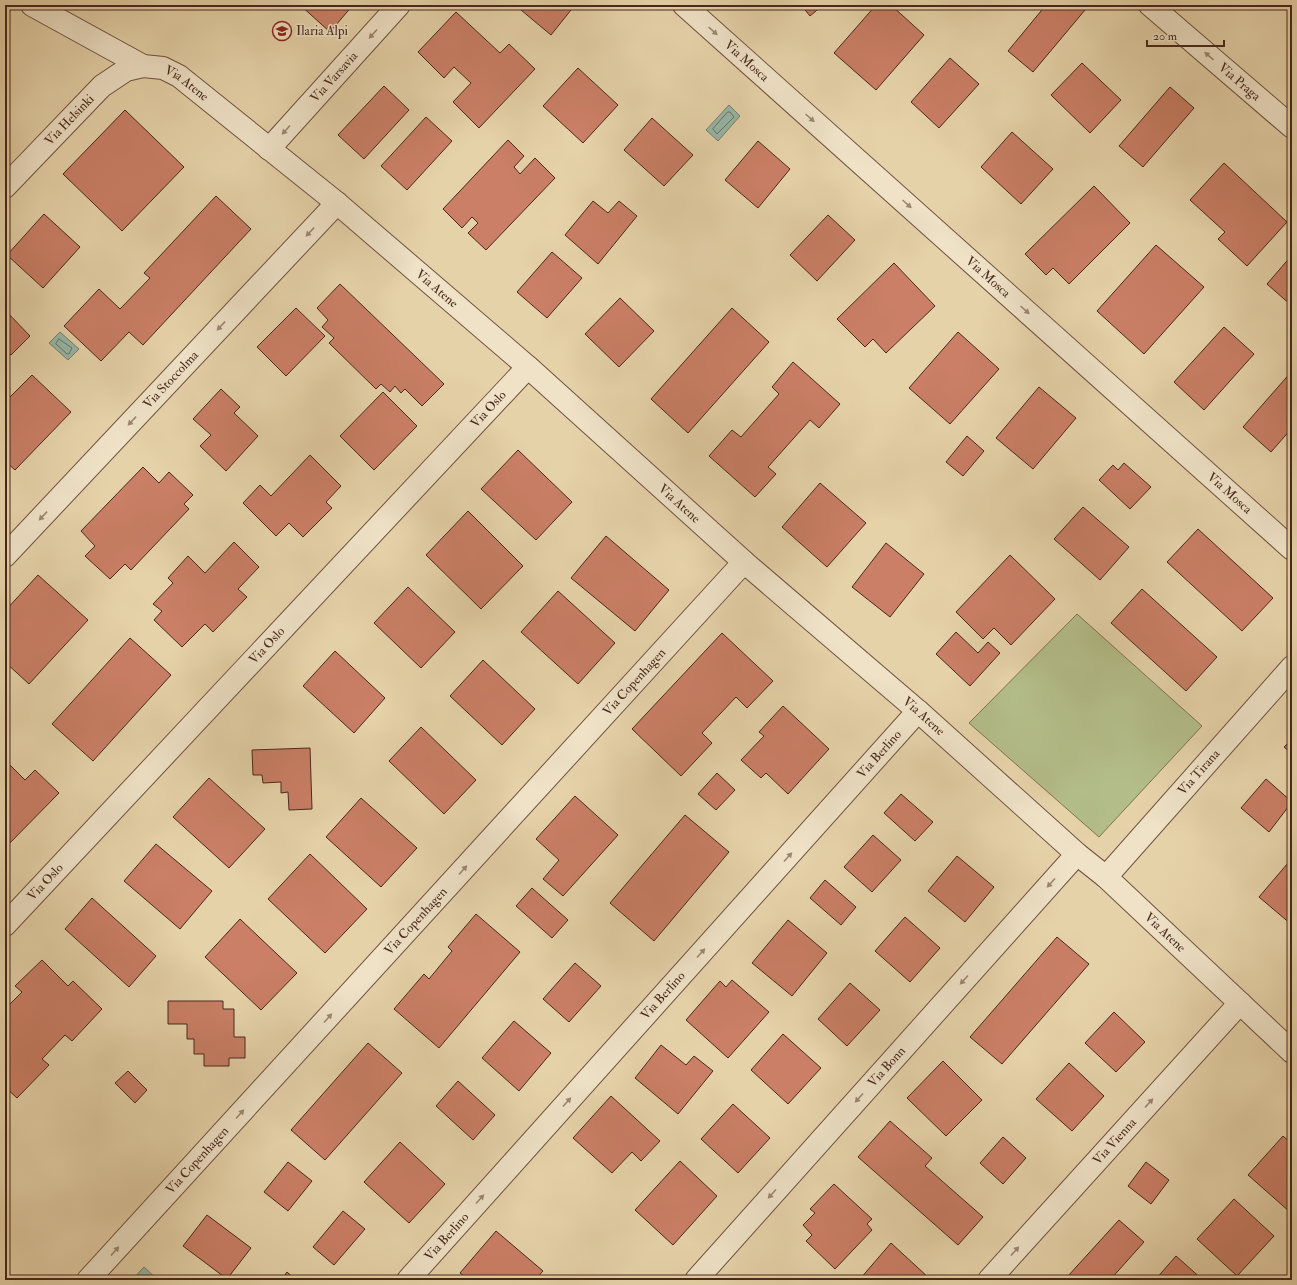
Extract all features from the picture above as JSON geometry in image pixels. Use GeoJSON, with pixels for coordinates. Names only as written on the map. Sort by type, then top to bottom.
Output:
{"type":"FeatureCollection","features":[{"type":"Feature","properties":{"kind":"street","name":"Via Atene"},"geometry":{"type":"LineString","coordinates":[[32,5],[143,66],[163,68],[179,76],[337,203],[528,367],[744,562],[918,711],[1077,854],[1106,877],[1292,1052]]}},
{"type":"Feature","properties":{"kind":"street","name":"Via Varsavia"},"geometry":{"type":"LineString","coordinates":[[269,149],[399,5]]}},
{"type":"Feature","properties":{"kind":"street","name":"Via Mosca"},"geometry":{"type":"LineString","coordinates":[[684,5],[1292,549]]}},
{"type":"Feature","properties":{"kind":"street","name":"Via Praga"},"geometry":{"type":"LineString","coordinates":[[1150,5],[1292,127]]}},
{"type":"Feature","properties":{"kind":"street","name":"Via Helsinki"},"geometry":{"type":"LineString","coordinates":[[5,187],[102,86],[126,70],[143,66]]}},
{"type":"Feature","properties":{"kind":"street","name":"Via Stoccolma"},"geometry":{"type":"LineString","coordinates":[[5,556],[337,203]]}},
{"type":"Feature","properties":{"kind":"street","name":"Via Oslo"},"geometry":{"type":"LineString","coordinates":[[5,925],[528,367]]}},
{"type":"Feature","properties":{"kind":"street","name":"Via Copenhagen"},"geometry":{"type":"LineString","coordinates":[[88,1280],[744,562]]}},
{"type":"Feature","properties":{"kind":"street","name":"Via Tirana"},"geometry":{"type":"LineString","coordinates":[[1106,877],[1292,667]]}},
{"type":"Feature","properties":{"kind":"street","name":"Via Berlino"},"geometry":{"type":"LineString","coordinates":[[408,1280],[918,711]]}},
{"type":"Feature","properties":{"kind":"street","name":"Via Bonn"},"geometry":{"type":"LineString","coordinates":[[696,1280],[1077,854]]}},
{"type":"Feature","properties":{"kind":"street","name":"Via Vienna"},"geometry":{"type":"LineString","coordinates":[[989,1280],[1240,1003]]}},
{"type":"Feature","properties":{"kind":"green space"},"geometry":{"type":"Polygon","coordinates":[[[1077,614],[1202,726],[1099,837],[969,723],[1077,614]]]}},
{"type":"Feature","properties":{"kind":"water"},"geometry":{"type":"Polygon","coordinates":[[[729,105],[740,116],[718,141],[706,130],[729,105]]]}},
{"type":"Feature","properties":{"kind":"water"},"geometry":{"type":"Polygon","coordinates":[[[60,332],[79,349],[68,360],[49,343],[60,332]]]}},
{"type":"Feature","properties":{"kind":"water"},"geometry":{"type":"Polygon","coordinates":[[[144,1267],[158,1280],[132,1280],[144,1267]]]}},
{"type":"Feature","properties":{"kind":"building"},"geometry":{"type":"Polygon","coordinates":[[[300,5],[353,5],[330,32],[300,5]]]}},
{"type":"Feature","properties":{"kind":"building"},"geometry":{"type":"Polygon","coordinates":[[[515,5],[575,5],[551,35],[515,5]]]}},
{"type":"Feature","properties":{"kind":"building"},"geometry":{"type":"Polygon","coordinates":[[[801,5],[823,5],[810,16],[801,5]]]}},
{"type":"Feature","properties":{"kind":"building"},"geometry":{"type":"Polygon","coordinates":[[[876,5],[891,5],[924,35],[876,90],[834,53],[876,5]]]}},
{"type":"Feature","properties":{"kind":"building"},"geometry":{"type":"Polygon","coordinates":[[[1046,5],[1079,5],[1085,10],[1033,72],[1008,51],[1046,5]]]}},
{"type":"Feature","properties":{"kind":"building"},"geometry":{"type":"Polygon","coordinates":[[[456,12],[500,53],[509,44],[535,69],[479,128],[453,102],[471,83],[454,67],[444,78],[418,52],[456,12]]]}},
{"type":"Feature","properties":{"kind":"building"},"geometry":{"type":"Polygon","coordinates":[[[950,58],[979,84],[939,128],[911,102],[950,58]]]}},
{"type":"Feature","properties":{"kind":"building"},"geometry":{"type":"Polygon","coordinates":[[[1082,63],[1121,100],[1090,133],[1051,95],[1082,63]]]}},
{"type":"Feature","properties":{"kind":"building"},"geometry":{"type":"Polygon","coordinates":[[[578,68],[618,105],[583,143],[543,106],[578,68]]]}},
{"type":"Feature","properties":{"kind":"building"},"geometry":{"type":"Polygon","coordinates":[[[384,86],[409,110],[364,159],[338,135],[384,86]]]}},
{"type":"Feature","properties":{"kind":"building"},"geometry":{"type":"Polygon","coordinates":[[[1170,87],[1194,108],[1143,167],[1119,146],[1170,87]]]}},
{"type":"Feature","properties":{"kind":"building"},"geometry":{"type":"Polygon","coordinates":[[[125,110],[184,167],[122,231],[63,174],[125,110]]]}},
{"type":"Feature","properties":{"kind":"building"},"geometry":{"type":"Polygon","coordinates":[[[426,117],[452,141],[407,190],[381,166],[426,117]]]}},
{"type":"Feature","properties":{"kind":"building"},"geometry":{"type":"Polygon","coordinates":[[[652,118],[693,155],[664,186],[624,150],[652,118]]]}},
{"type":"Feature","properties":{"kind":"building"},"geometry":{"type":"Polygon","coordinates":[[[1012,132],[1053,169],[1021,204],[981,167],[1012,132]]]}},
{"type":"Feature","properties":{"kind":"building"},"geometry":{"type":"Polygon","coordinates":[[[508,140],[524,156],[514,167],[520,174],[535,158],[555,178],[486,250],[468,233],[478,223],[472,217],[462,228],[443,209],[508,140]]]}},
{"type":"Feature","properties":{"kind":"building"},"geometry":{"type":"Polygon","coordinates":[[[758,141],[790,169],[758,208],[725,180],[758,141]]]}},
{"type":"Feature","properties":{"kind":"building"},"geometry":{"type":"Polygon","coordinates":[[[1224,163],[1287,222],[1247,266],[1218,239],[1225,232],[1190,200],[1224,163]]]}},
{"type":"Feature","properties":{"kind":"building"},"geometry":{"type":"Polygon","coordinates":[[[1094,186],[1130,223],[1069,284],[1053,268],[1046,275],[1025,254],[1094,186]]]}},
{"type":"Feature","properties":{"kind":"building"},"geometry":{"type":"Polygon","coordinates":[[[216,196],[251,229],[143,345],[129,332],[101,361],[64,326],[99,289],[120,309],[150,278],[144,273],[216,196]]]}},
{"type":"Feature","properties":{"kind":"building"},"geometry":{"type":"Polygon","coordinates":[[[593,201],[608,213],[619,201],[637,216],[598,264],[565,235],[593,201]]]}},
{"type":"Feature","properties":{"kind":"building"},"geometry":{"type":"Polygon","coordinates":[[[44,214],[80,247],[43,288],[7,255],[44,214]]]}},
{"type":"Feature","properties":{"kind":"building"},"geometry":{"type":"Polygon","coordinates":[[[828,215],[855,240],[817,281],[790,255],[828,215]]]}},
{"type":"Feature","properties":{"kind":"building"},"geometry":{"type":"Polygon","coordinates":[[[1156,245],[1204,287],[1144,354],[1097,311],[1156,245]]]}},
{"type":"Feature","properties":{"kind":"building"},"geometry":{"type":"Polygon","coordinates":[[[552,252],[582,278],[547,318],[517,292],[552,252]]]}},
{"type":"Feature","properties":{"kind":"building"},"geometry":{"type":"Polygon","coordinates":[[[1292,255],[1292,306],[1267,284],[1292,255]]]}},
{"type":"Feature","properties":{"kind":"building"},"geometry":{"type":"Polygon","coordinates":[[[894,263],[935,306],[886,353],[873,339],[865,347],[837,319],[894,263]]]}},
{"type":"Feature","properties":{"kind":"building"},"geometry":{"type":"Polygon","coordinates":[[[340,284],[444,384],[422,406],[405,389],[401,393],[395,386],[390,392],[381,384],[376,389],[329,343],[334,338],[322,327],[328,320],[317,308],[340,284]]]}},
{"type":"Feature","properties":{"kind":"building"},"geometry":{"type":"Polygon","coordinates":[[[620,298],[654,331],[619,367],[585,334],[620,298]]]}},
{"type":"Feature","properties":{"kind":"building"},"geometry":{"type":"Polygon","coordinates":[[[296,308],[325,336],[286,376],[257,347],[296,308]]]}},
{"type":"Feature","properties":{"kind":"building"},"geometry":{"type":"Polygon","coordinates":[[[732,308],[769,342],[688,433],[651,399],[732,308]]]}},
{"type":"Feature","properties":{"kind":"building"},"geometry":{"type":"Polygon","coordinates":[[[5,310],[30,336],[11,355],[5,349],[5,310]]]}},
{"type":"Feature","properties":{"kind":"building"},"geometry":{"type":"Polygon","coordinates":[[[1224,327],[1254,354],[1204,410],[1174,382],[1224,327]]]}},
{"type":"Feature","properties":{"kind":"building"},"geometry":{"type":"Polygon","coordinates":[[[958,332],[999,369],[950,424],[909,388],[958,332]]]}},
{"type":"Feature","properties":{"kind":"building"},"geometry":{"type":"Polygon","coordinates":[[[793,362],[840,404],[819,428],[810,420],[768,467],[776,474],[755,497],[709,456],[732,430],[741,437],[779,394],[772,387],[793,362]]]}},
{"type":"Feature","properties":{"kind":"building"},"geometry":{"type":"Polygon","coordinates":[[[1292,371],[1292,428],[1271,452],[1243,427],[1292,371]]]}},
{"type":"Feature","properties":{"kind":"building"},"geometry":{"type":"Polygon","coordinates":[[[32,375],[71,412],[15,470],[5,461],[5,402],[32,375]]]}},
{"type":"Feature","properties":{"kind":"building"},"geometry":{"type":"Polygon","coordinates":[[[1039,387],[1076,418],[1033,469],[996,438],[1039,387]]]}},
{"type":"Feature","properties":{"kind":"building"},"geometry":{"type":"Polygon","coordinates":[[[221,389],[240,407],[234,413],[258,436],[226,471],[200,446],[211,435],[193,419],[221,389]]]}},
{"type":"Feature","properties":{"kind":"building"},"geometry":{"type":"Polygon","coordinates":[[[383,392],[417,426],[374,470],[340,436],[383,392]]]}},
{"type":"Feature","properties":{"kind":"building"},"geometry":{"type":"Polygon","coordinates":[[[967,436],[984,451],[963,476],[946,462],[967,436]]]}},
{"type":"Feature","properties":{"kind":"building"},"geometry":{"type":"Polygon","coordinates":[[[518,450],[572,502],[536,540],[481,489],[518,450]]]}},
{"type":"Feature","properties":{"kind":"building"},"geometry":{"type":"Polygon","coordinates":[[[310,455],[341,486],[326,502],[332,508],[303,537],[289,523],[276,536],[243,503],[260,485],[271,496],[310,455]]]}},
{"type":"Feature","properties":{"kind":"building"},"geometry":{"type":"Polygon","coordinates":[[[1124,463],[1151,487],[1130,509],[1099,480],[1113,465],[1118,470],[1124,463]]]}},
{"type":"Feature","properties":{"kind":"building"},"geometry":{"type":"Polygon","coordinates":[[[143,467],[159,483],[169,472],[193,495],[184,504],[189,509],[131,570],[125,564],[110,579],[85,556],[95,546],[81,531],[143,467]]]}},
{"type":"Feature","properties":{"kind":"building"},"geometry":{"type":"Polygon","coordinates":[[[820,483],[866,523],[827,567],[782,527],[820,483]]]}},
{"type":"Feature","properties":{"kind":"building"},"geometry":{"type":"Polygon","coordinates":[[[1083,507],[1129,547],[1100,580],[1054,539],[1083,507]]]}},
{"type":"Feature","properties":{"kind":"building"},"geometry":{"type":"Polygon","coordinates":[[[468,511],[523,566],[481,609],[426,555],[468,511]]]}},
{"type":"Feature","properties":{"kind":"building"},"geometry":{"type":"Polygon","coordinates":[[[1198,529],[1273,598],[1242,631],[1167,562],[1198,529]]]}},
{"type":"Feature","properties":{"kind":"building"},"geometry":{"type":"Polygon","coordinates":[[[606,536],[669,590],[635,631],[571,578],[606,536]]]}},
{"type":"Feature","properties":{"kind":"building"},"geometry":{"type":"Polygon","coordinates":[[[234,542],[259,567],[238,589],[247,597],[213,632],[205,624],[182,647],[154,620],[162,611],[153,604],[173,583],[168,578],[188,556],[205,573],[234,542]]]}},
{"type":"Feature","properties":{"kind":"building"},"geometry":{"type":"Polygon","coordinates":[[[886,543],[924,574],[890,617],[852,587],[886,543]]]}},
{"type":"Feature","properties":{"kind":"building"},"geometry":{"type":"Polygon","coordinates":[[[1010,555],[1055,599],[1011,645],[994,628],[983,639],[956,612],[1010,555]]]}},
{"type":"Feature","properties":{"kind":"building"},"geometry":{"type":"Polygon","coordinates":[[[38,575],[88,620],[29,684],[5,662],[5,611],[38,575]]]}},
{"type":"Feature","properties":{"kind":"building"},"geometry":{"type":"Polygon","coordinates":[[[408,587],[455,632],[421,668],[374,623],[408,587]]]}},
{"type":"Feature","properties":{"kind":"building"},"geometry":{"type":"Polygon","coordinates":[[[1142,589],[1217,657],[1186,691],[1111,623],[1142,589]]]}},
{"type":"Feature","properties":{"kind":"building"},"geometry":{"type":"Polygon","coordinates":[[[558,591],[615,643],[578,684],[521,632],[558,591]]]}},
{"type":"Feature","properties":{"kind":"building"},"geometry":{"type":"Polygon","coordinates":[[[956,632],[978,653],[988,642],[1000,653],[970,686],[936,654],[956,632]]]}},
{"type":"Feature","properties":{"kind":"building"},"geometry":{"type":"Polygon","coordinates":[[[722,633],[773,681],[747,708],[736,697],[702,733],[712,743],[681,776],[632,729],[722,633]]]}},
{"type":"Feature","properties":{"kind":"building"},"geometry":{"type":"Polygon","coordinates":[[[130,638],[171,675],[93,761],[52,724],[130,638]]]}},
{"type":"Feature","properties":{"kind":"building"},"geometry":{"type":"Polygon","coordinates":[[[335,651],[385,698],[354,733],[303,686],[335,651]]]}},
{"type":"Feature","properties":{"kind":"building"},"geometry":{"type":"Polygon","coordinates":[[[483,660],[535,709],[502,745],[450,696],[483,660]]]}},
{"type":"Feature","properties":{"kind":"building"},"geometry":{"type":"Polygon","coordinates":[[[783,706],[829,749],[788,794],[766,773],[761,778],[741,760],[764,736],[759,732],[783,706]]]}},
{"type":"Feature","properties":{"kind":"building"},"geometry":{"type":"Polygon","coordinates":[[[1292,726],[1292,736],[1287,731],[1292,726]]]}},
{"type":"Feature","properties":{"kind":"building"},"geometry":{"type":"Polygon","coordinates":[[[421,727],[476,780],[444,814],[389,761],[421,727]]]}},
{"type":"Feature","properties":{"kind":"building"},"geometry":{"type":"Polygon","coordinates":[[[1292,739],[1292,754],[1284,747],[1292,739]]]}},
{"type":"Feature","properties":{"kind":"building"},"geometry":{"type":"Polygon","coordinates":[[[310,748],[312,809],[289,810],[288,792],[281,793],[281,782],[263,783],[262,775],[253,775],[252,750],[310,748]]]}},
{"type":"Feature","properties":{"kind":"building"},"geometry":{"type":"Polygon","coordinates":[[[5,760],[25,780],[35,770],[59,793],[5,848],[5,760]]]}},
{"type":"Feature","properties":{"kind":"building"},"geometry":{"type":"Polygon","coordinates":[[[717,773],[735,790],[716,810],[698,794],[717,773]]]}},
{"type":"Feature","properties":{"kind":"building"},"geometry":{"type":"Polygon","coordinates":[[[209,778],[265,829],[229,868],[173,817],[209,778]]]}},
{"type":"Feature","properties":{"kind":"building"},"geometry":{"type":"Polygon","coordinates":[[[1266,779],[1292,802],[1269,832],[1241,808],[1266,779]]]}},
{"type":"Feature","properties":{"kind":"building"},"geometry":{"type":"Polygon","coordinates":[[[901,794],[933,822],[915,841],[884,813],[901,794]]]}},
{"type":"Feature","properties":{"kind":"building"},"geometry":{"type":"Polygon","coordinates":[[[575,796],[618,835],[563,896],[543,879],[559,860],[536,839],[575,796]]]}},
{"type":"Feature","properties":{"kind":"building"},"geometry":{"type":"Polygon","coordinates":[[[361,798],[417,848],[381,887],[326,837],[361,798]]]}},
{"type":"Feature","properties":{"kind":"building"},"geometry":{"type":"Polygon","coordinates":[[[685,815],[729,852],[654,941],[610,903],[685,815]]]}},
{"type":"Feature","properties":{"kind":"building"},"geometry":{"type":"Polygon","coordinates":[[[873,835],[901,860],[872,892],[844,867],[873,835]]]}},
{"type":"Feature","properties":{"kind":"building"},"geometry":{"type":"Polygon","coordinates":[[[156,844],[212,891],[180,929],[124,881],[156,844]]]}},
{"type":"Feature","properties":{"kind":"building"},"geometry":{"type":"Polygon","coordinates":[[[310,854],[367,909],[325,953],[268,899],[310,854]]]}},
{"type":"Feature","properties":{"kind":"building"},"geometry":{"type":"Polygon","coordinates":[[[957,856],[994,887],[965,922],[928,891],[957,856]]]}},
{"type":"Feature","properties":{"kind":"building"},"geometry":{"type":"Polygon","coordinates":[[[1288,863],[1292,866],[1292,925],[1259,897],[1288,863]]]}},
{"type":"Feature","properties":{"kind":"building"},"geometry":{"type":"Polygon","coordinates":[[[825,880],[856,907],[841,925],[810,898],[825,880]]]}},
{"type":"Feature","properties":{"kind":"building"},"geometry":{"type":"Polygon","coordinates":[[[532,888],[568,920],[552,938],[516,906],[532,888]]]}},
{"type":"Feature","properties":{"kind":"building"},"geometry":{"type":"Polygon","coordinates":[[[92,898],[156,956],[129,987],[65,929],[92,898]]]}},
{"type":"Feature","properties":{"kind":"building"},"geometry":{"type":"Polygon","coordinates":[[[476,914],[520,952],[439,1048],[394,1009],[424,974],[429,979],[452,951],[448,947],[476,914]]]}},
{"type":"Feature","properties":{"kind":"building"},"geometry":{"type":"Polygon","coordinates":[[[905,917],[940,948],[910,982],[875,951],[905,917]]]}},
{"type":"Feature","properties":{"kind":"building"},"geometry":{"type":"Polygon","coordinates":[[[240,919],[297,973],[261,1010],[205,957],[240,919]]]}},
{"type":"Feature","properties":{"kind":"building"},"geometry":{"type":"Polygon","coordinates":[[[788,920],[827,953],[792,996],[752,963],[788,920]]]}},
{"type":"Feature","properties":{"kind":"building"},"geometry":{"type":"Polygon","coordinates":[[[1057,937],[1089,964],[1002,1064],[970,1037],[1057,937]]]}},
{"type":"Feature","properties":{"kind":"building"},"geometry":{"type":"Polygon","coordinates":[[[42,960],[68,986],[73,981],[102,1009],[72,1041],[65,1035],[42,1059],[49,1065],[17,1098],[5,1087],[5,1009],[22,992],[15,986],[42,960]]]}},
{"type":"Feature","properties":{"kind":"building"},"geometry":{"type":"Polygon","coordinates":[[[575,963],[601,986],[569,1022],[543,999],[575,963]]]}},
{"type":"Feature","properties":{"kind":"building"},"geometry":{"type":"Polygon","coordinates":[[[732,980],[769,1012],[728,1058],[686,1020],[720,981],[726,987],[732,980]]]}},
{"type":"Feature","properties":{"kind":"building"},"geometry":{"type":"Polygon","coordinates":[[[850,983],[880,1010],[847,1046],[818,1019],[850,983]]]}},
{"type":"Feature","properties":{"kind":"building"},"geometry":{"type":"Polygon","coordinates":[[[168,1001],[223,1001],[223,1009],[234,1009],[234,1037],[245,1037],[245,1058],[229,1058],[229,1066],[204,1066],[204,1054],[194,1054],[194,1039],[187,1039],[187,1024],[168,1024],[168,1001]]]}},
{"type":"Feature","properties":{"kind":"building"},"geometry":{"type":"Polygon","coordinates":[[[1114,1012],[1145,1042],[1116,1072],[1085,1043],[1114,1012]]]}},
{"type":"Feature","properties":{"kind":"building"},"geometry":{"type":"Polygon","coordinates":[[[514,1021],[551,1053],[519,1091],[482,1058],[514,1021]]]}},
{"type":"Feature","properties":{"kind":"building"},"geometry":{"type":"Polygon","coordinates":[[[783,1034],[821,1068],[788,1104],[751,1070],[783,1034]]]}},
{"type":"Feature","properties":{"kind":"building"},"geometry":{"type":"Polygon","coordinates":[[[368,1043],[402,1073],[325,1160],[291,1130],[368,1043]]]}},
{"type":"Feature","properties":{"kind":"building"},"geometry":{"type":"Polygon","coordinates":[[[661,1045],[686,1065],[694,1056],[713,1071],[678,1114],[635,1078],[661,1045]]]}},
{"type":"Feature","properties":{"kind":"building"},"geometry":{"type":"Polygon","coordinates":[[[943,1061],[982,1100],[946,1136],[907,1098],[943,1061]]]}},
{"type":"Feature","properties":{"kind":"building"},"geometry":{"type":"Polygon","coordinates":[[[1069,1063],[1104,1096],[1072,1131],[1036,1099],[1069,1063]]]}},
{"type":"Feature","properties":{"kind":"building"},"geometry":{"type":"Polygon","coordinates":[[[128,1071],[147,1090],[135,1103],[115,1083],[128,1071]]]}},
{"type":"Feature","properties":{"kind":"building"},"geometry":{"type":"Polygon","coordinates":[[[458,1081],[495,1115],[473,1140],[436,1106],[458,1081]]]}},
{"type":"Feature","properties":{"kind":"building"},"geometry":{"type":"Polygon","coordinates":[[[611,1096],[660,1141],[641,1161],[632,1152],[612,1173],[573,1138],[611,1096]]]}},
{"type":"Feature","properties":{"kind":"building"},"geometry":{"type":"Polygon","coordinates":[[[733,1104],[770,1138],[738,1173],[701,1139],[733,1104]]]}},
{"type":"Feature","properties":{"kind":"building"},"geometry":{"type":"Polygon","coordinates":[[[890,1121],[932,1158],[925,1166],[983,1217],[958,1245],[858,1157],[890,1121]]]}},
{"type":"Feature","properties":{"kind":"building"},"geometry":{"type":"Polygon","coordinates":[[[1283,1136],[1292,1144],[1291,1213],[1248,1175],[1283,1136]]]}},
{"type":"Feature","properties":{"kind":"building"},"geometry":{"type":"Polygon","coordinates":[[[1003,1137],[1026,1158],[1003,1184],[980,1163],[1003,1137]]]}},
{"type":"Feature","properties":{"kind":"building"},"geometry":{"type":"Polygon","coordinates":[[[400,1142],[445,1184],[409,1223],[364,1182],[400,1142]]]}},
{"type":"Feature","properties":{"kind":"building"},"geometry":{"type":"Polygon","coordinates":[[[680,1161],[717,1196],[673,1245],[635,1210],[680,1161]]]}},
{"type":"Feature","properties":{"kind":"building"},"geometry":{"type":"Polygon","coordinates":[[[288,1162],[312,1181],[288,1211],[264,1192],[288,1162]]]}},
{"type":"Feature","properties":{"kind":"building"},"geometry":{"type":"Polygon","coordinates":[[[1146,1162],[1169,1180],[1151,1204],[1128,1186],[1146,1162]]]}},
{"type":"Feature","properties":{"kind":"building"},"geometry":{"type":"Polygon","coordinates":[[[834,1184],[872,1219],[867,1224],[872,1230],[835,1269],[806,1241],[812,1235],[803,1225],[815,1213],[810,1209],[834,1184]]]}},
{"type":"Feature","properties":{"kind":"building"},"geometry":{"type":"Polygon","coordinates":[[[1234,1199],[1274,1236],[1237,1276],[1197,1239],[1234,1199]]]}},
{"type":"Feature","properties":{"kind":"building"},"geometry":{"type":"Polygon","coordinates":[[[343,1211],[365,1229],[334,1265],[313,1247],[343,1211]]]}},
{"type":"Feature","properties":{"kind":"building"},"geometry":{"type":"Polygon","coordinates":[[[207,1215],[251,1248],[227,1279],[183,1246],[207,1215]]]}},
{"type":"Feature","properties":{"kind":"building"},"geometry":{"type":"Polygon","coordinates":[[[1119,1220],[1144,1242],[1110,1280],[1073,1280],[1068,1276],[1119,1220]]]}},
{"type":"Feature","properties":{"kind":"building"},"geometry":{"type":"Polygon","coordinates":[[[496,1231],[543,1271],[535,1280],[469,1280],[460,1273],[496,1231]]]}},
{"type":"Feature","properties":{"kind":"building"},"geometry":{"type":"Polygon","coordinates":[[[891,1243],[929,1278],[928,1280],[860,1279],[891,1243]]]}},
{"type":"Feature","properties":{"kind":"building"},"geometry":{"type":"Polygon","coordinates":[[[1176,1256],[1203,1280],[1155,1280],[1176,1256]]]}},
{"type":"Feature","properties":{"kind":"building"},"geometry":{"type":"Polygon","coordinates":[[[287,1272],[296,1280],[281,1280],[287,1272]]]}},
{"type":"Feature","properties":{"kind":"place","name":"Ilaria Alpi"},"geometry":{"type":"Point","coordinates":[282,31]}}]}
